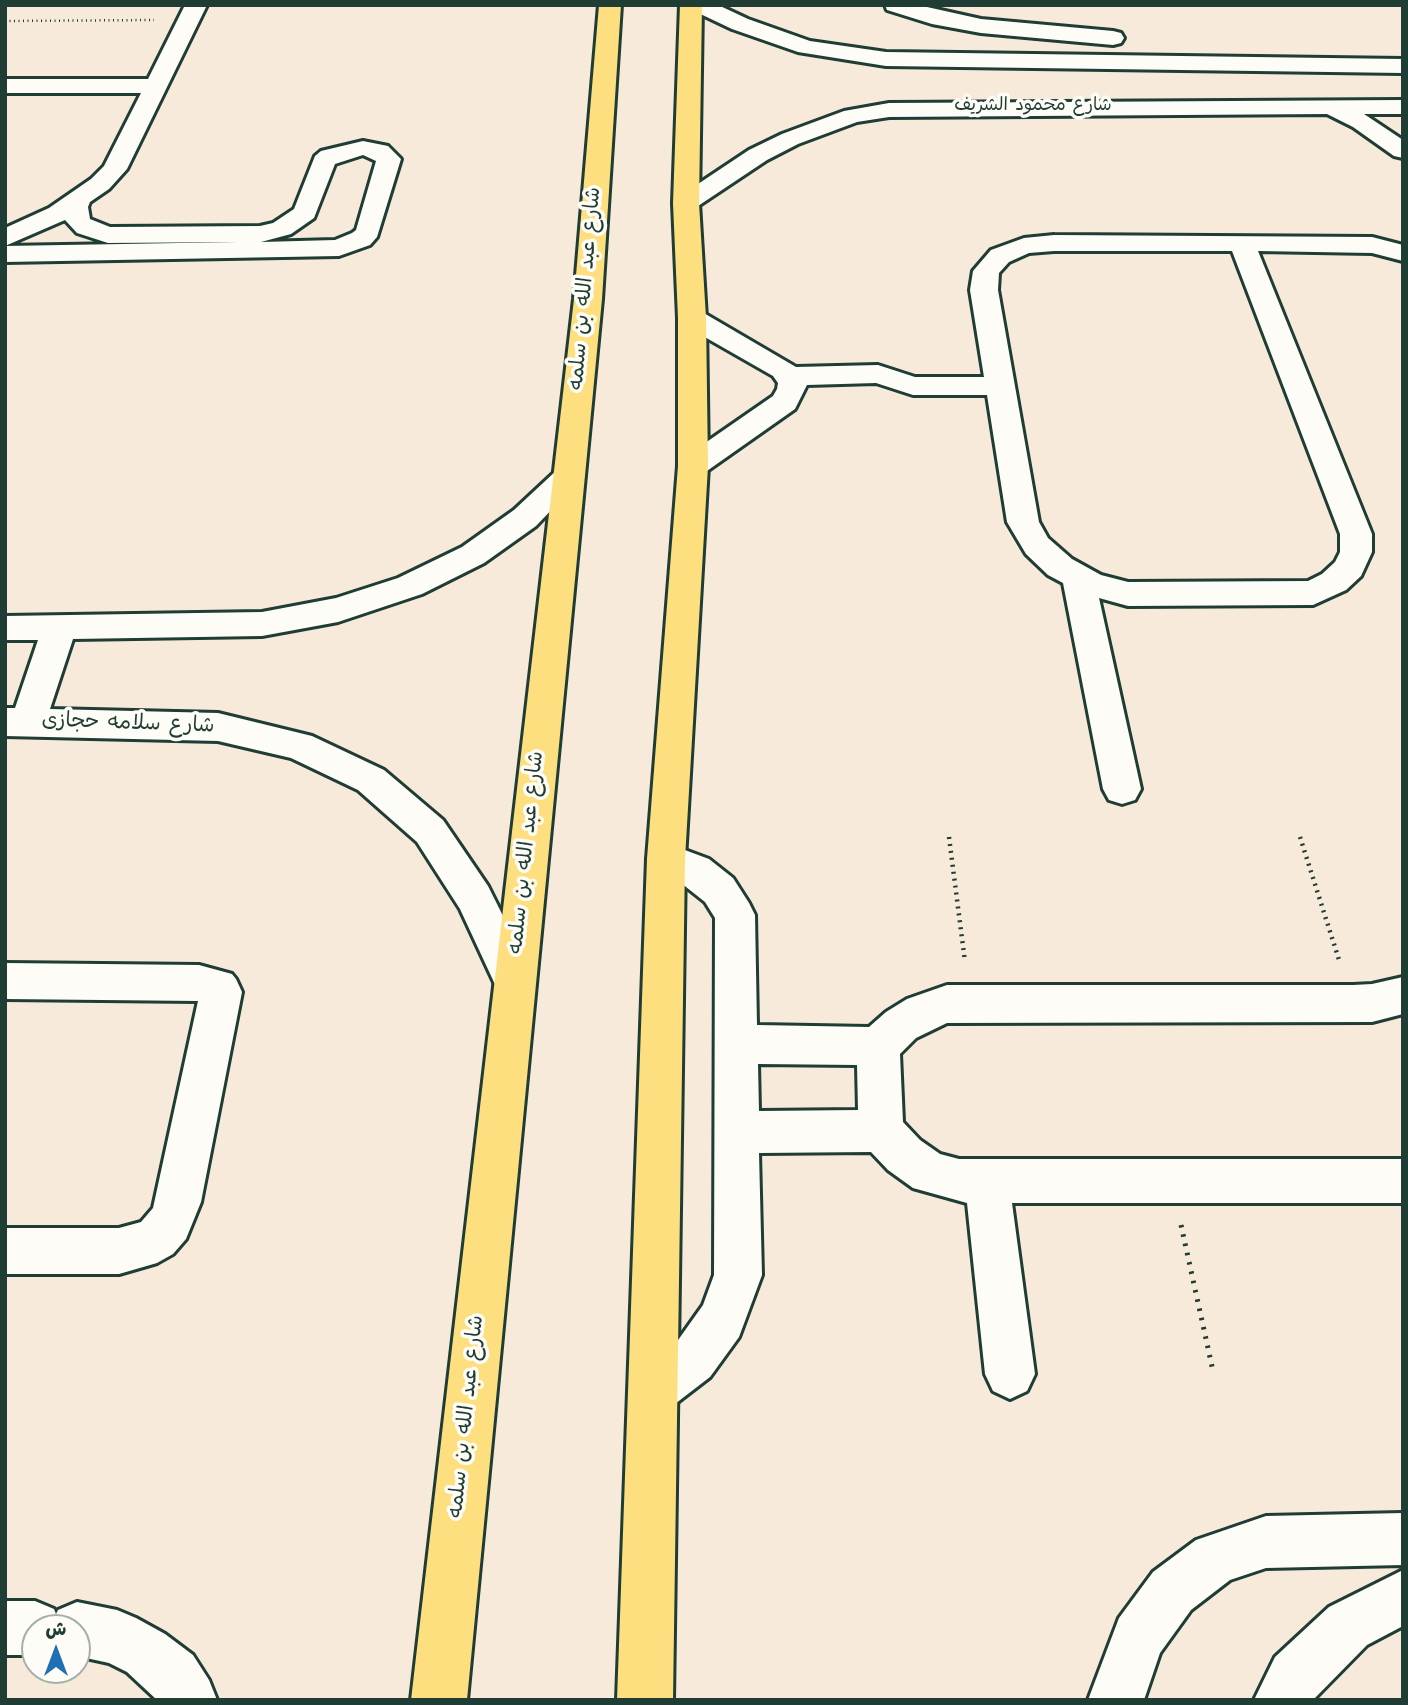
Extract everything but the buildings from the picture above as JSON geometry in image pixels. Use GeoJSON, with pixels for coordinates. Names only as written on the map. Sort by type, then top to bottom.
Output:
{"type":"FeatureCollection","features":[{"type":"Feature","properties":{"kind":"main road","name":"شارع عبد الله بن سلمه"},"geometry":{"type":"LineString","coordinates":[[439,1700],[588,299],[610,5]]}},
{"type":"Feature","properties":{"kind":"main road"},"geometry":{"type":"LineString","coordinates":[[645,1700],[666,859],[693,466],[692,318],[686,203],[691,5]]}},
{"type":"Feature","properties":{"kind":"street"},"geometry":{"type":"LineString","coordinates":[[700,5],[806,47],[886,59],[1403,66]]}},
{"type":"Feature","properties":{"kind":"street"},"geometry":{"type":"LineString","coordinates":[[895,5],[940,19],[981,26],[1067,36],[1137,39]]}},
{"type":"Feature","properties":{"kind":"street"},"geometry":{"type":"LineString","coordinates":[[5,237],[32,226],[80,198],[115,169],[193,12]]}},
{"type":"Feature","properties":{"kind":"street"},"geometry":{"type":"LineString","coordinates":[[5,86],[156,86]]}},
{"type":"Feature","properties":{"kind":"street"},"geometry":{"type":"LineString","coordinates":[[1329,107],[1361,122],[1403,151]]}},
{"type":"Feature","properties":{"kind":"street","name":"شارع محمود الشريف"},"geometry":{"type":"LineString","coordinates":[[686,203],[758,155],[790,139],[852,116],[889,110],[1403,107]]}},
{"type":"Feature","properties":{"kind":"street"},"geometry":{"type":"LineString","coordinates":[[5,254],[325,251],[361,239],[368,232],[336,219],[260,234],[108,235],[86,228],[78,222],[75,207],[80,198]]}},
{"type":"Feature","properties":{"kind":"street"},"geometry":{"type":"LineString","coordinates":[[1372,245],[1403,237]]}},
{"type":"Feature","properties":{"kind":"street"},"geometry":{"type":"LineString","coordinates":[[1242,243],[1356,534],[1356,552],[1349,568],[1334,582],[1313,593],[1128,594],[1091,584],[1060,567],[1037,546],[1023,522],[984,289],[986,271],[1000,256],[1024,246],[1054,243],[1242,243],[1372,245],[1403,253]]}},
{"type":"Feature","properties":{"kind":"street"},"geometry":{"type":"LineString","coordinates":[[692,318],[775,365],[789,386],[847,400],[885,397],[913,386],[999,386]]}},
{"type":"Feature","properties":{"kind":"street"},"geometry":{"type":"LineString","coordinates":[[693,466],[785,402],[789,386]]}},
{"type":"Feature","properties":{"kind":"street"},"geometry":{"type":"LineString","coordinates":[[5,628],[262,624],[338,610],[410,586],[473,555],[525,518],[568,477]]}},
{"type":"Feature","properties":{"kind":"street"},"geometry":{"type":"LineString","coordinates":[[1078,577],[1122,789]]}},
{"type":"Feature","properties":{"kind":"street"},"geometry":{"type":"LineString","coordinates":[[17,722],[59,629]]}},
{"type":"Feature","properties":{"kind":"street","name":"شارع سلامه حجازى"},"geometry":{"type":"LineString","coordinates":[[17,722],[218,727],[299,746],[370,780],[430,831],[474,898],[514,980]]}},
{"type":"Feature","properties":{"kind":"street"},"geometry":{"type":"LineString","coordinates":[[653,1390],[692,1360],[700,1350],[722,1320],[738,1275],[735,915],[719,890],[695,871],[666,859]]}},
{"type":"Feature","properties":{"kind":"street"},"geometry":{"type":"LineString","coordinates":[[5,981],[199,983],[217,987],[221,992],[178,1202],[170,1223],[158,1238],[141,1247],[119,1251],[5,1251]]}},
{"type":"Feature","properties":{"kind":"street"},"geometry":{"type":"LineString","coordinates":[[736,1044],[878,1046],[901,1025],[922,1012],[947,1004],[1353,1004],[1372,1003],[1403,995]]}},
{"type":"Feature","properties":{"kind":"street"},"geometry":{"type":"LineString","coordinates":[[878,1046],[881,1131],[904,1155],[929,1173],[959,1181],[1171,1180],[1402,1184]]}},
{"type":"Feature","properties":{"kind":"street"},"geometry":{"type":"LineString","coordinates":[[736,1132],[881,1131]]}},
{"type":"Feature","properties":{"kind":"street"},"geometry":{"type":"LineString","coordinates":[[987,1181],[1010,1374]]}},
{"type":"Feature","properties":{"kind":"street"},"geometry":{"type":"LineString","coordinates":[[1116,1700],[1138,1637],[1172,1591],[1215,1559],[1266,1542],[1403,1539]]}},
{"type":"Feature","properties":{"kind":"street"},"geometry":{"type":"LineString","coordinates":[[1282,1700],[1295,1677],[1348,1626],[1403,1597]]}},
{"type":"Feature","properties":{"kind":"street"},"geometry":{"type":"LineString","coordinates":[[91,1632],[117,1637],[146,1653],[173,1675],[189,1700]]}},
{"type":"Feature","properties":{"kind":"path"},"geometry":{"type":"LineString","coordinates":[[5,21],[193,12]]}},
{"type":"Feature","properties":{"kind":"path"},"geometry":{"type":"LineString","coordinates":[[949,837],[970,1004]]}},
{"type":"Feature","properties":{"kind":"path"},"geometry":{"type":"LineString","coordinates":[[1300,837],[1353,1004]]}},
{"type":"Feature","properties":{"kind":"path"},"geometry":{"type":"LineString","coordinates":[[1171,1180],[1213,1371]]}}]}
